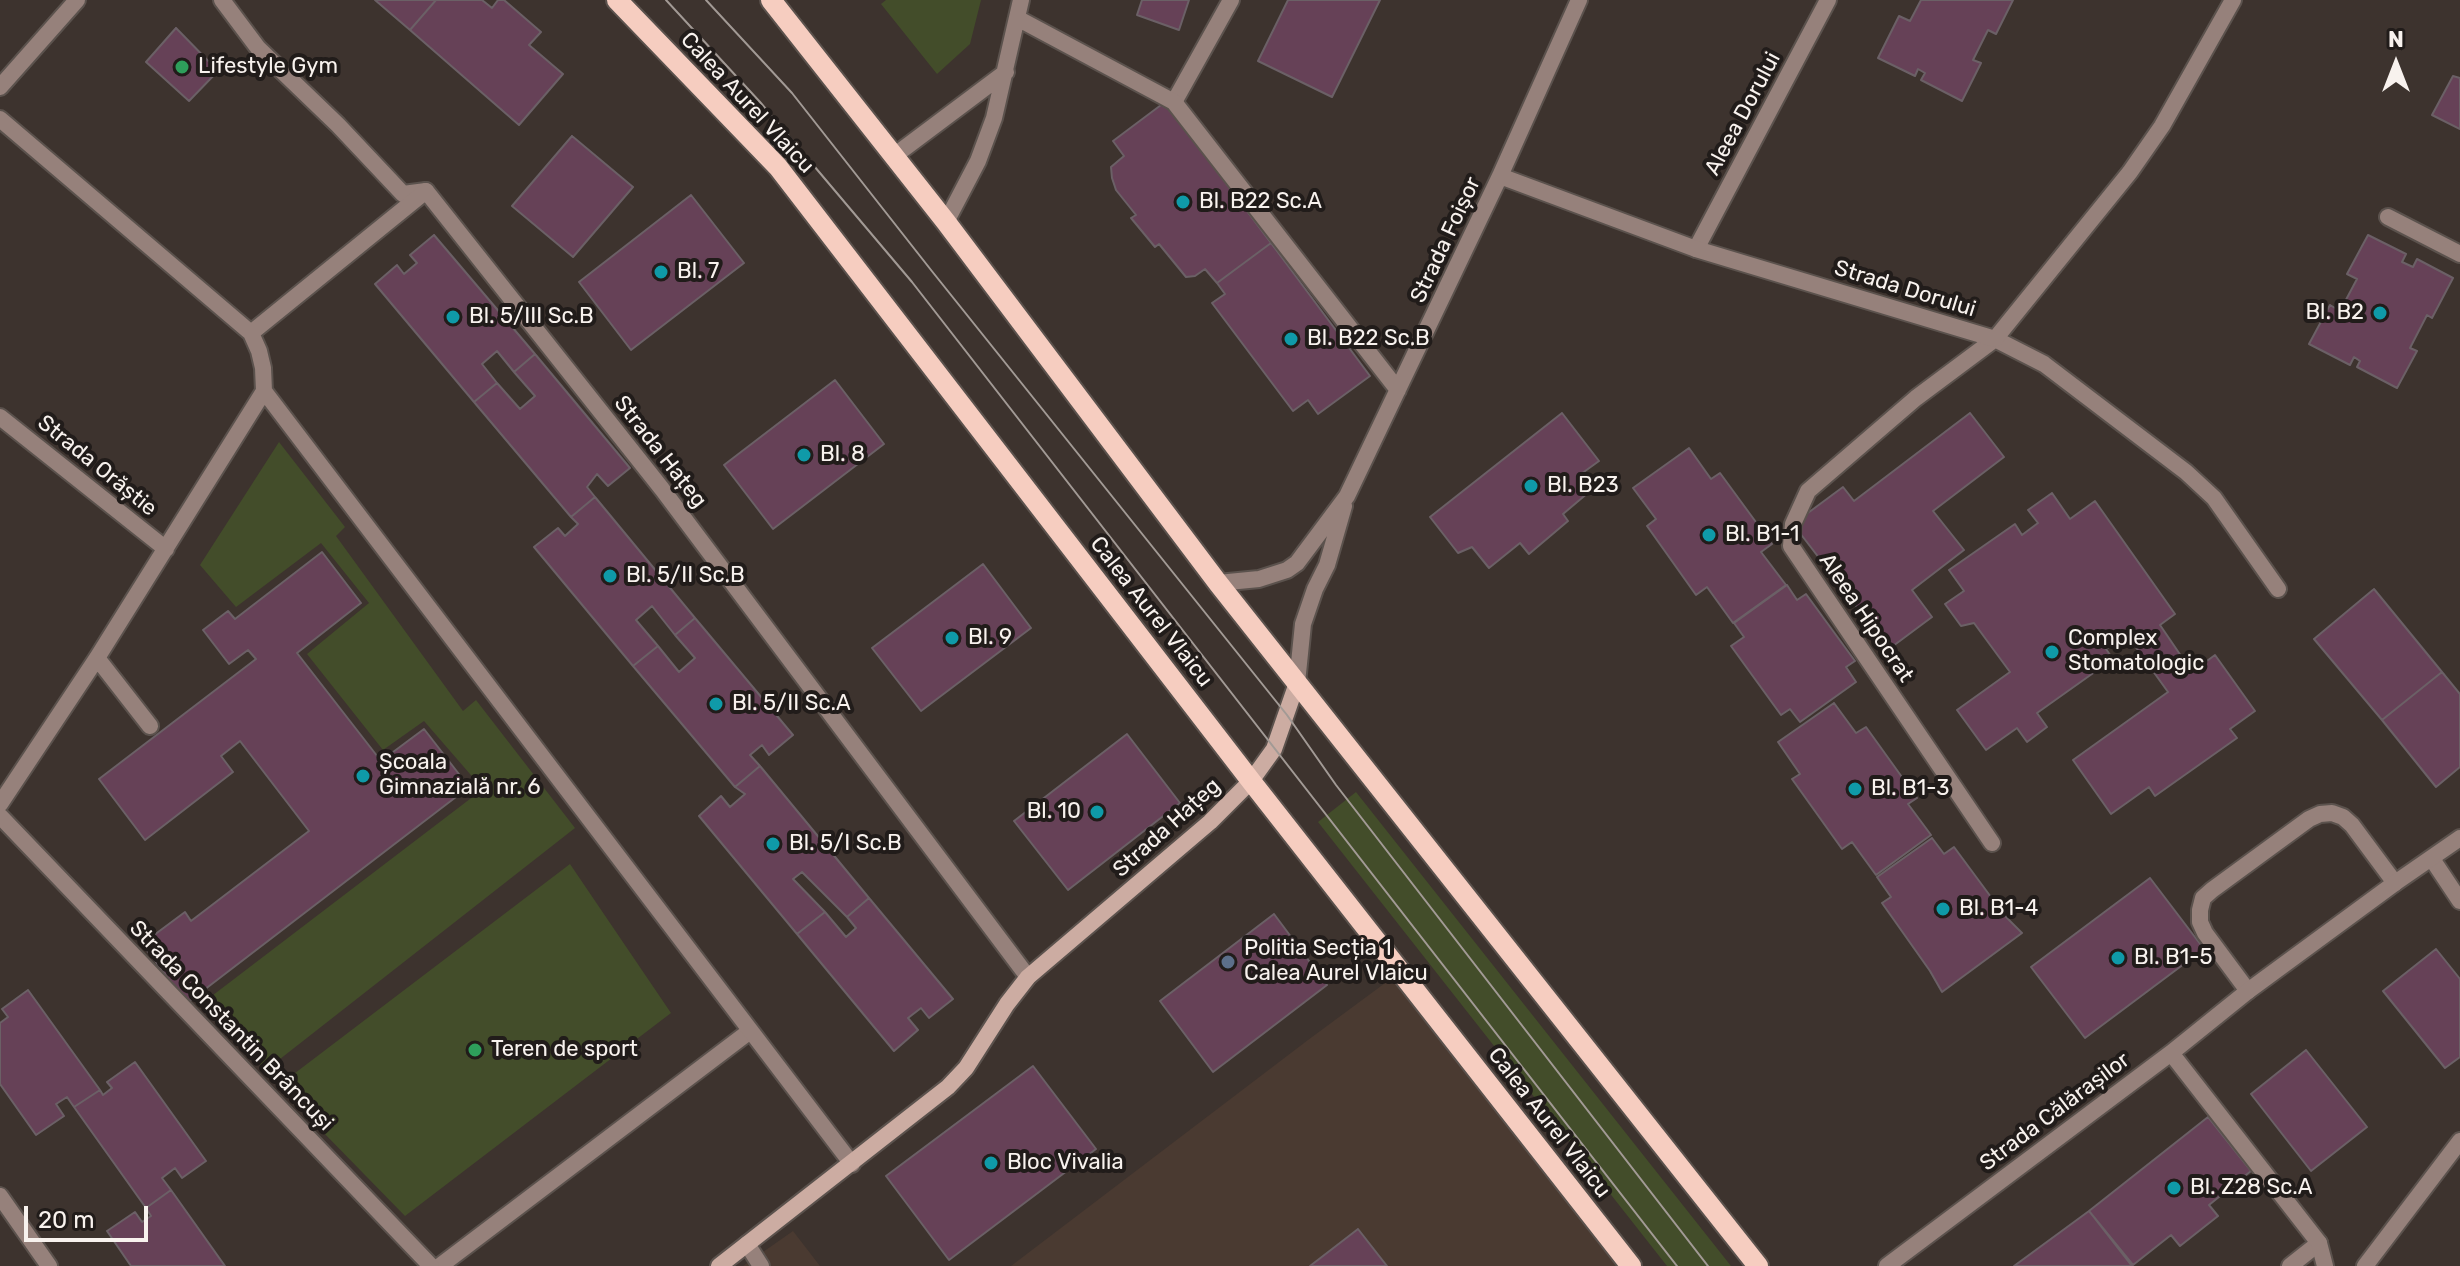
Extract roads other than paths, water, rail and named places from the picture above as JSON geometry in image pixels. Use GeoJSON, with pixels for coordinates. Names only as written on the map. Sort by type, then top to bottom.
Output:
{"type":"FeatureCollection","features":[{"type":"Feature","properties":{"kind":"main road","name":"Calea Aurel Vlaicu"},"geometry":{"type":"LineString","coordinates":[[617,0],[778,167],[1251,781],[1630,1265]]}},
{"type":"Feature","properties":{"kind":"main road"},"geometry":{"type":"LineString","coordinates":[[771,0],[946,222],[1218,583],[1758,1266]]}},
{"type":"Feature","properties":{"kind":"street"},"geometry":{"type":"LineString","coordinates":[[0,87],[77,0]]}},
{"type":"Feature","properties":{"kind":"street"},"geometry":{"type":"LineString","coordinates":[[222,0],[258,48],[338,125],[403,194],[426,191]]}},
{"type":"Feature","properties":{"kind":"street"},"geometry":{"type":"LineString","coordinates":[[946,222],[978,161],[994,118],[1021,0]]}},
{"type":"Feature","properties":{"kind":"street"},"geometry":{"type":"LineString","coordinates":[[1174,102],[1231,0]]}},
{"type":"Feature","properties":{"kind":"street","name":"Strada Foișor"},"geometry":{"type":"LineString","coordinates":[[1218,583],[1259,579],[1287,570],[1297,563],[1347,496],[1500,176],[1579,0]]}},
{"type":"Feature","properties":{"kind":"street","name":"Aleea Dorului"},"geometry":{"type":"LineString","coordinates":[[1696,249],[1828,0]]}},
{"type":"Feature","properties":{"kind":"street","name":"Strada Dorului"},"geometry":{"type":"LineString","coordinates":[[1500,176],[1696,249],[1995,339],[2130,172],[2162,126],[2233,0]]}},
{"type":"Feature","properties":{"kind":"street"},"geometry":{"type":"LineString","coordinates":[[1017,18],[1174,102],[1398,390]]}},
{"type":"Feature","properties":{"kind":"street"},"geometry":{"type":"LineString","coordinates":[[894,156],[1006,72]]}},
{"type":"Feature","properties":{"kind":"street"},"geometry":{"type":"LineString","coordinates":[[0,119],[251,333],[263,368],[264,391],[97,658],[0,804]]}},
{"type":"Feature","properties":{"kind":"street"},"geometry":{"type":"LineString","coordinates":[[251,333],[426,191]]}},
{"type":"Feature","properties":{"kind":"street","name":"Strada Hațeg"},"geometry":{"type":"LineString","coordinates":[[426,191],[662,489],[1028,977]]}},
{"type":"Feature","properties":{"kind":"street"},"geometry":{"type":"LineString","coordinates":[[2388,217],[2460,254]]}},
{"type":"Feature","properties":{"kind":"street"},"geometry":{"type":"LineString","coordinates":[[1995,339],[2044,364],[2186,472],[2214,498],[2278,589]]}},
{"type":"Feature","properties":{"kind":"street","name":"Aleea Hipocrat"},"geometry":{"type":"LineString","coordinates":[[1992,843],[1791,546],[1793,524],[1808,491],[1916,398],[1995,339]]}},
{"type":"Feature","properties":{"kind":"street"},"geometry":{"type":"LineString","coordinates":[[264,391],[852,1164]]}},
{"type":"Feature","properties":{"kind":"street","name":"Strada Orăștie"},"geometry":{"type":"LineString","coordinates":[[0,417],[166,549]]}},
{"type":"Feature","properties":{"kind":"street","name":"Strada Foișor"},"geometry":{"type":"LineString","coordinates":[[1297,683],[1303,624],[1337,536],[1347,496]]}},
{"type":"Feature","properties":{"kind":"street"},"geometry":{"type":"LineString","coordinates":[[97,658],[150,726]]}},
{"type":"Feature","properties":{"kind":"street","name":"Strada Hațeg"},"geometry":{"type":"LineString","coordinates":[[719,1266],[948,1087],[966,1068],[1028,977],[1210,822],[1251,781],[1274,749],[1297,683]]}},
{"type":"Feature","properties":{"kind":"street"},"geometry":{"type":"LineString","coordinates":[[2248,991],[2200,922],[2203,898],[2212,890],[2309,819],[2332,813],[2352,825],[2395,883]]}},
{"type":"Feature","properties":{"kind":"street","name":"Strada Constantin Brâncuși"},"geometry":{"type":"LineString","coordinates":[[0,816],[431,1266]]}},
{"type":"Feature","properties":{"kind":"street","name":"Strada Călărașilor"},"geometry":{"type":"LineString","coordinates":[[1887,1266],[2171,1053],[2248,991],[2460,838]]}},
{"type":"Feature","properties":{"kind":"street"},"geometry":{"type":"LineString","coordinates":[[2432,859],[2460,901]]}},
{"type":"Feature","properties":{"kind":"street"},"geometry":{"type":"LineString","coordinates":[[440,1266],[750,1031]]}},
{"type":"Feature","properties":{"kind":"street"},"geometry":{"type":"LineString","coordinates":[[2171,1053],[2319,1243],[2325,1266]]}},
{"type":"Feature","properties":{"kind":"street"},"geometry":{"type":"LineString","coordinates":[[2365,1266],[2460,1141]]}},
{"type":"Feature","properties":{"kind":"street"},"geometry":{"type":"LineString","coordinates":[[0,1196],[49,1266]]}},
{"type":"Feature","properties":{"kind":"street"},"geometry":{"type":"LineString","coordinates":[[2290,1266],[2319,1243]]}},
{"type":"Feature","properties":{"kind":"street"},"geometry":{"type":"LineString","coordinates":[[747,1244],[761,1266]]}},
{"type":"Feature","properties":{"kind":"tram line"},"geometry":{"type":"LineString","coordinates":[[666,0],[760,102],[912,282],[1677,1266]]}},
{"type":"Feature","properties":{"kind":"tram line"},"geometry":{"type":"LineString","coordinates":[[706,0],[792,93],[1287,715],[1336,785],[1708,1266]]}},
{"type":"Feature","properties":{"kind":"place","name":"Lifestyle Gym"},"geometry":{"type":"Point","coordinates":[182,67]}},
{"type":"Feature","properties":{"kind":"place","name":"Bl. B22 Sc.A"},"geometry":{"type":"Point","coordinates":[1183,202]}},
{"type":"Feature","properties":{"kind":"place","name":"Bl. 7"},"geometry":{"type":"Point","coordinates":[661,272]}},
{"type":"Feature","properties":{"kind":"place","name":"Bl. B2"},"geometry":{"type":"Point","coordinates":[2380,313]}},
{"type":"Feature","properties":{"kind":"place","name":"Bl. 5/III Sc.B"},"geometry":{"type":"Point","coordinates":[453,317]}},
{"type":"Feature","properties":{"kind":"place","name":"Bl. B22 Sc.B"},"geometry":{"type":"Point","coordinates":[1291,339]}},
{"type":"Feature","properties":{"kind":"place","name":"Bl. 8"},"geometry":{"type":"Point","coordinates":[804,455]}},
{"type":"Feature","properties":{"kind":"place","name":"Bl. B23"},"geometry":{"type":"Point","coordinates":[1531,486]}},
{"type":"Feature","properties":{"kind":"place","name":"Bl. B1-1"},"geometry":{"type":"Point","coordinates":[1709,535]}},
{"type":"Feature","properties":{"kind":"place","name":"Bl. 5/II Sc.B"},"geometry":{"type":"Point","coordinates":[610,576]}},
{"type":"Feature","properties":{"kind":"place","name":"Bl. 9"},"geometry":{"type":"Point","coordinates":[952,638]}},
{"type":"Feature","properties":{"kind":"place","name":"Complex Stomatologic"},"geometry":{"type":"Point","coordinates":[2052,652]}},
{"type":"Feature","properties":{"kind":"place","name":"Bl. 5/II Sc.A"},"geometry":{"type":"Point","coordinates":[716,704]}},
{"type":"Feature","properties":{"kind":"place","name":"Școala Gimnazială nr. 6"},"geometry":{"type":"Point","coordinates":[363,776]}},
{"type":"Feature","properties":{"kind":"place","name":"Bl. B1-3"},"geometry":{"type":"Point","coordinates":[1855,789]}},
{"type":"Feature","properties":{"kind":"place","name":"Bl. 10"},"geometry":{"type":"Point","coordinates":[1097,812]}},
{"type":"Feature","properties":{"kind":"place","name":"Bl. 5/I Sc.B"},"geometry":{"type":"Point","coordinates":[773,844]}},
{"type":"Feature","properties":{"kind":"place","name":"Bl. B1-4"},"geometry":{"type":"Point","coordinates":[1943,909]}},
{"type":"Feature","properties":{"kind":"place","name":"Bl. B1-5"},"geometry":{"type":"Point","coordinates":[2118,958]}},
{"type":"Feature","properties":{"kind":"place","name":"Politia Secția 1 Calea Aurel Vlaicu"},"geometry":{"type":"Point","coordinates":[1228,962]}},
{"type":"Feature","properties":{"kind":"place","name":"Teren de sport"},"geometry":{"type":"Point","coordinates":[475,1050]}},
{"type":"Feature","properties":{"kind":"place","name":"Bloc Vivalia"},"geometry":{"type":"Point","coordinates":[991,1163]}},
{"type":"Feature","properties":{"kind":"place","name":"Bl. Z28 Sc.A"},"geometry":{"type":"Point","coordinates":[2174,1188]}}]}
